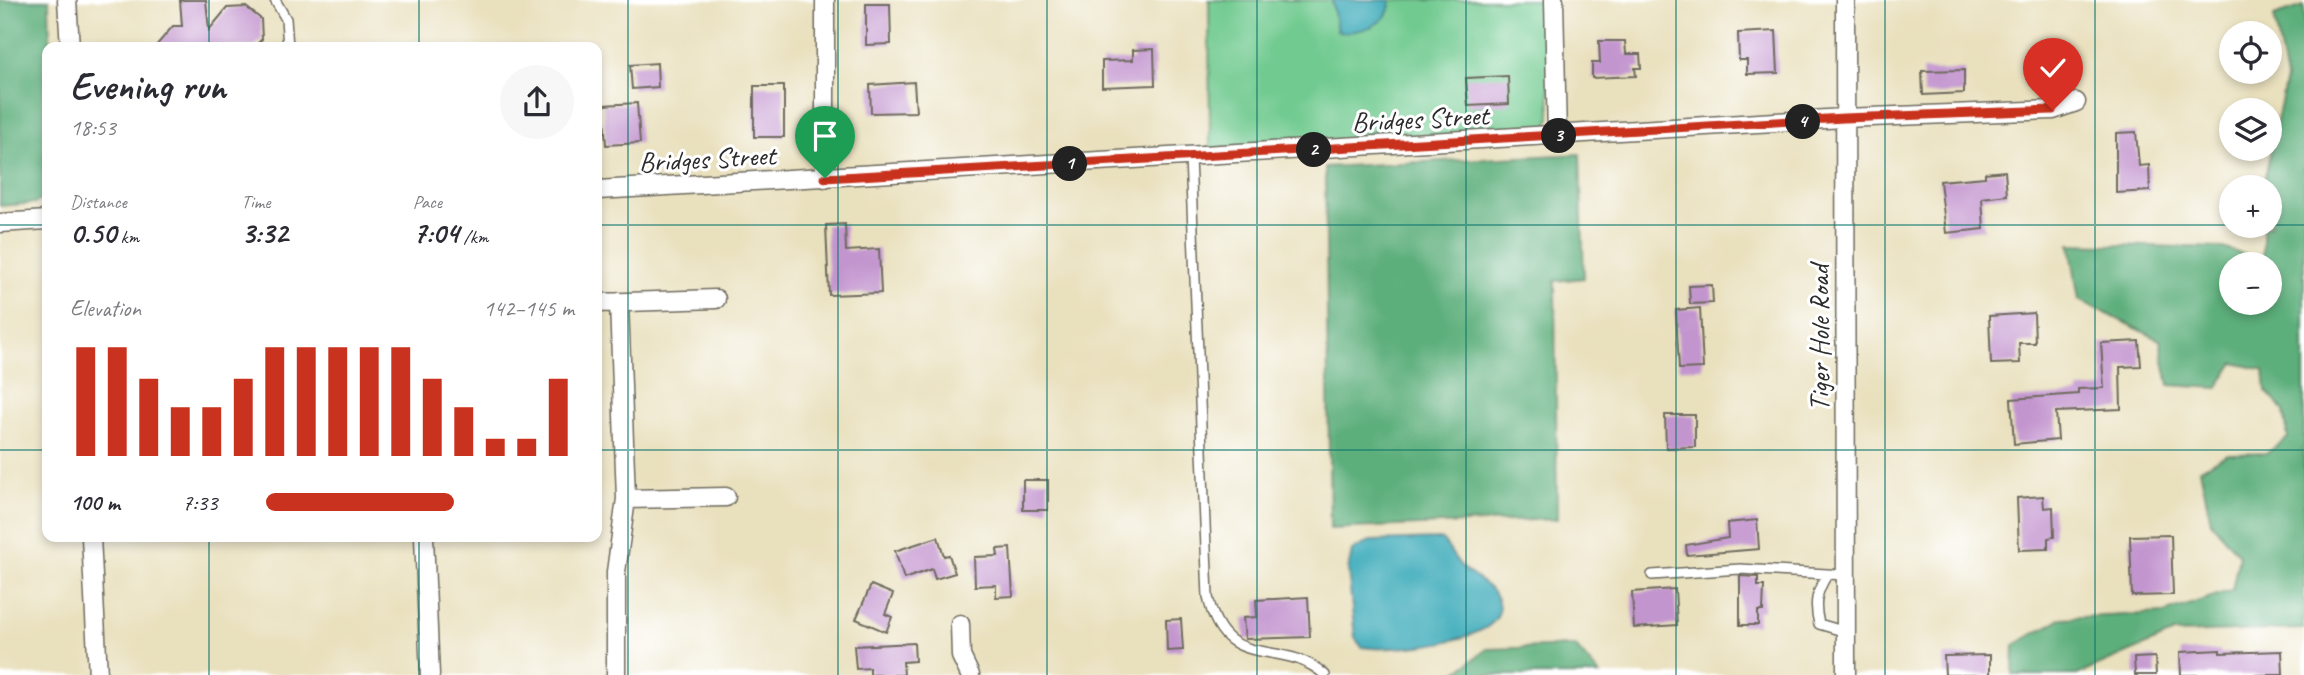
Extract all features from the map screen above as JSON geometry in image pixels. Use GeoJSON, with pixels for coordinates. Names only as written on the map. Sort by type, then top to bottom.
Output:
{"type":"FeatureCollection","features":[{"type":"Feature","properties":{"kind":"street"},"geometry":{"type":"LineString","coordinates":[[68,0],[70,42]]}},
{"type":"Feature","properties":{"kind":"street"},"geometry":{"type":"LineString","coordinates":[[825,0],[825,178]]}},
{"type":"Feature","properties":{"kind":"street"},"geometry":{"type":"LineString","coordinates":[[1554,0],[1557,136]]}},
{"type":"Feature","properties":{"kind":"street","name":"Tiger Hole Road"},"geometry":{"type":"LineString","coordinates":[[1845,0],[1846,675]]}},
{"type":"Feature","properties":{"kind":"street","name":"Bridges Street"},"geometry":{"type":"LineString","coordinates":[[602,190],[1844,118],[2053,110],[2076,102]]}},
{"type":"Feature","properties":{"kind":"street"},"geometry":{"type":"LineString","coordinates":[[0,223],[42,220]]}},
{"type":"Feature","properties":{"kind":"street"},"geometry":{"type":"LineString","coordinates":[[602,303],[716,299]]}},
{"type":"Feature","properties":{"kind":"street"},"geometry":{"type":"LineString","coordinates":[[615,675],[616,572],[626,499],[619,302]]}},
{"type":"Feature","properties":{"kind":"street"},"geometry":{"type":"LineString","coordinates":[[626,499],[726,497]]}},
{"type":"Feature","properties":{"kind":"street"},"geometry":{"type":"LineString","coordinates":[[91,542],[98,675]]}},
{"type":"Feature","properties":{"kind":"street"},"geometry":{"type":"LineString","coordinates":[[424,542],[430,675]]}},
{"type":"Feature","properties":{"kind":"street"},"geometry":{"type":"LineString","coordinates":[[960,624],[961,656],[970,675]]}},
{"type":"Feature","properties":{"kind":"lane"},"geometry":{"type":"LineString","coordinates":[[275,0],[286,19],[288,42]]}},
{"type":"Feature","properties":{"kind":"lane"},"geometry":{"type":"LineString","coordinates":[[1190,157],[1208,597],[1212,621],[1226,643],[1243,656],[1300,663],[1317,668],[1325,675]]}},
{"type":"Feature","properties":{"kind":"lane"},"geometry":{"type":"LineString","coordinates":[[1652,575],[1740,569],[1846,575]]}},
{"type":"Feature","properties":{"kind":"lane"},"geometry":{"type":"LineString","coordinates":[[1827,575],[1818,591],[1815,608],[1819,624],[1846,632]]}},
{"type":"Feature","properties":{"kind":"green space"},"geometry":{"type":"Polygon","coordinates":[[[0,0],[49,0],[50,42],[42,42],[42,199],[36,203],[0,206],[0,0]]]}},
{"type":"Feature","properties":{"kind":"green space"},"geometry":{"type":"Polygon","coordinates":[[[1209,0],[1332,0],[1337,31],[1390,6],[1390,0],[1547,0],[1548,126],[1535,131],[1210,149],[1209,0]]]}},
{"type":"Feature","properties":{"kind":"green space"},"geometry":{"type":"Polygon","coordinates":[[[2304,6],[2304,629],[2174,633],[2077,675],[2013,675],[2014,645],[2062,618],[2164,613],[2232,590],[2239,555],[2211,522],[2200,469],[2228,454],[2267,453],[2288,438],[2284,411],[2266,391],[2264,370],[2234,363],[2217,388],[2169,385],[2160,340],[2079,300],[2070,244],[2223,248],[2236,252],[2219,252],[2219,315],[2282,315],[2282,252],[2263,252],[2263,238],[2282,238],[2282,175],[2265,175],[2268,161],[2282,161],[2282,98],[2286,79],[2282,58],[2282,21],[2275,21],[2274,16],[2304,6]]]}},
{"type":"Feature","properties":{"kind":"green space"},"geometry":{"type":"Polygon","coordinates":[[[1580,154],[1584,278],[1555,281],[1557,519],[1330,529],[1325,167],[1580,154]]]}},
{"type":"Feature","properties":{"kind":"green space"},"geometry":{"type":"Polygon","coordinates":[[[1575,646],[1600,675],[1453,675],[1487,649],[1575,646]]]}},
{"type":"Feature","properties":{"kind":"water"},"geometry":{"type":"Polygon","coordinates":[[[1332,0],[1390,0],[1389,9],[1379,22],[1363,30],[1345,32],[1337,31],[1332,0]]]}},
{"type":"Feature","properties":{"kind":"water"},"geometry":{"type":"Polygon","coordinates":[[[1441,539],[1461,566],[1495,594],[1499,608],[1495,620],[1482,630],[1440,643],[1394,648],[1362,647],[1355,638],[1348,570],[1352,551],[1370,541],[1441,539]]]}},
{"type":"Feature","properties":{"kind":"building"},"geometry":{"type":"Polygon","coordinates":[[[180,0],[206,0],[209,30],[227,8],[246,7],[261,19],[262,39],[259,42],[159,42],[173,26],[182,26],[180,0]]]}},
{"type":"Feature","properties":{"kind":"building"},"geometry":{"type":"Polygon","coordinates":[[[866,4],[890,4],[891,44],[866,45],[866,4]]]}},
{"type":"Feature","properties":{"kind":"building"},"geometry":{"type":"Polygon","coordinates":[[[1776,31],[1778,73],[1747,74],[1747,60],[1739,60],[1738,33],[1776,31]]]}},
{"type":"Feature","properties":{"kind":"building"},"geometry":{"type":"Polygon","coordinates":[[[1599,41],[1625,41],[1626,54],[1640,54],[1641,68],[1635,68],[1636,76],[1592,78],[1592,63],[1600,63],[1599,41]]]}},
{"type":"Feature","properties":{"kind":"building"},"geometry":{"type":"Polygon","coordinates":[[[1154,49],[1155,85],[1102,87],[1102,61],[1133,60],[1133,50],[1154,49]]]}},
{"type":"Feature","properties":{"kind":"building"},"geometry":{"type":"Polygon","coordinates":[[[657,63],[658,87],[632,89],[630,65],[657,63]]]}},
{"type":"Feature","properties":{"kind":"building"},"geometry":{"type":"Polygon","coordinates":[[[1964,70],[1964,93],[1923,95],[1922,71],[1964,70]]]}},
{"type":"Feature","properties":{"kind":"building"},"geometry":{"type":"Polygon","coordinates":[[[1508,76],[1509,104],[1468,106],[1466,78],[1508,76]]]}},
{"type":"Feature","properties":{"kind":"building"},"geometry":{"type":"Polygon","coordinates":[[[914,82],[916,112],[871,113],[870,85],[914,82]]]}},
{"type":"Feature","properties":{"kind":"building"},"geometry":{"type":"Polygon","coordinates":[[[754,86],[784,86],[784,137],[754,137],[754,86]]]}},
{"type":"Feature","properties":{"kind":"building"},"geometry":{"type":"Polygon","coordinates":[[[637,103],[640,143],[606,145],[603,105],[637,103]]]}},
{"type":"Feature","properties":{"kind":"building"},"geometry":{"type":"Polygon","coordinates":[[[2136,132],[2139,166],[2149,165],[2150,191],[2116,193],[2116,133],[2136,132]]]}},
{"type":"Feature","properties":{"kind":"building"},"geometry":{"type":"Polygon","coordinates":[[[2005,171],[2007,195],[1982,198],[1984,229],[1946,233],[1940,181],[1985,177],[1985,173],[2005,171]]]}},
{"type":"Feature","properties":{"kind":"building"},"geometry":{"type":"Polygon","coordinates":[[[845,224],[846,251],[879,249],[881,293],[829,295],[826,225],[845,224]]]}},
{"type":"Feature","properties":{"kind":"building"},"geometry":{"type":"Polygon","coordinates":[[[1712,285],[1713,303],[1690,304],[1689,286],[1712,285]]]}},
{"type":"Feature","properties":{"kind":"building"},"geometry":{"type":"Polygon","coordinates":[[[1700,308],[1703,368],[1679,369],[1676,310],[1700,308]]]}},
{"type":"Feature","properties":{"kind":"building"},"geometry":{"type":"Polygon","coordinates":[[[2034,313],[2035,343],[2019,343],[2020,363],[1991,364],[1989,316],[2034,313]]]}},
{"type":"Feature","properties":{"kind":"building"},"geometry":{"type":"Polygon","coordinates":[[[2139,341],[2141,366],[2120,367],[2121,409],[2056,412],[2058,440],[2014,444],[2011,399],[2078,394],[2078,389],[2104,388],[2101,343],[2139,341]]]}},
{"type":"Feature","properties":{"kind":"building"},"geometry":{"type":"Polygon","coordinates":[[[1665,415],[1695,415],[1695,447],[1666,448],[1665,415]]]}},
{"type":"Feature","properties":{"kind":"building"},"geometry":{"type":"Polygon","coordinates":[[[1023,480],[1048,480],[1048,510],[1023,510],[1023,480]]]}},
{"type":"Feature","properties":{"kind":"building"},"geometry":{"type":"Polygon","coordinates":[[[2043,496],[2044,508],[2053,507],[2054,537],[2048,538],[2048,549],[2019,550],[2017,498],[2043,496]]]}},
{"type":"Feature","properties":{"kind":"building"},"geometry":{"type":"Polygon","coordinates":[[[1757,520],[1759,549],[1687,555],[1686,545],[1728,538],[1727,523],[1757,520]]]}},
{"type":"Feature","properties":{"kind":"building"},"geometry":{"type":"Polygon","coordinates":[[[2171,535],[2173,595],[2132,596],[2130,536],[2171,535]]]}},
{"type":"Feature","properties":{"kind":"building"},"geometry":{"type":"Polygon","coordinates":[[[938,537],[944,556],[949,555],[955,573],[935,579],[932,569],[904,579],[895,551],[938,537]]]}},
{"type":"Feature","properties":{"kind":"building"},"geometry":{"type":"Polygon","coordinates":[[[1010,548],[1013,596],[996,597],[996,585],[975,586],[974,557],[998,556],[997,549],[1010,548]]]}},
{"type":"Feature","properties":{"kind":"building"},"geometry":{"type":"Polygon","coordinates":[[[1740,576],[1758,577],[1758,586],[1764,586],[1763,611],[1758,611],[1758,625],[1740,625],[1740,576]]]}},
{"type":"Feature","properties":{"kind":"building"},"geometry":{"type":"Polygon","coordinates":[[[871,585],[893,594],[885,614],[892,617],[886,632],[856,619],[871,585]]]}},
{"type":"Feature","properties":{"kind":"building"},"geometry":{"type":"Polygon","coordinates":[[[1675,589],[1677,625],[1634,628],[1632,592],[1675,589]]]}},
{"type":"Feature","properties":{"kind":"building"},"geometry":{"type":"Polygon","coordinates":[[[1308,597],[1310,637],[1245,639],[1243,618],[1257,617],[1256,600],[1308,597]]]}},
{"type":"Feature","properties":{"kind":"building"},"geometry":{"type":"Polygon","coordinates":[[[1181,619],[1183,650],[1167,651],[1166,620],[1181,619]]]}},
{"type":"Feature","properties":{"kind":"building"},"geometry":{"type":"Polygon","coordinates":[[[914,643],[915,661],[903,662],[904,675],[870,675],[870,668],[856,669],[854,646],[914,643]]]}},
{"type":"Feature","properties":{"kind":"building"},"geometry":{"type":"Polygon","coordinates":[[[2220,650],[2220,653],[2282,651],[2283,675],[2181,675],[2180,652],[2220,650]]]}},
{"type":"Feature","properties":{"kind":"building"},"geometry":{"type":"Polygon","coordinates":[[[1990,655],[1990,675],[1945,675],[1944,656],[1990,655]]]}},
{"type":"Feature","properties":{"kind":"building"},"geometry":{"type":"Polygon","coordinates":[[[2155,657],[2156,675],[2135,675],[2134,658],[2155,657]]]}},
{"type":"Feature","properties":{"kind":"route"},"geometry":{"type":"LineString","coordinates":[[825,178],[1844,118],[2053,110]]}}]}
